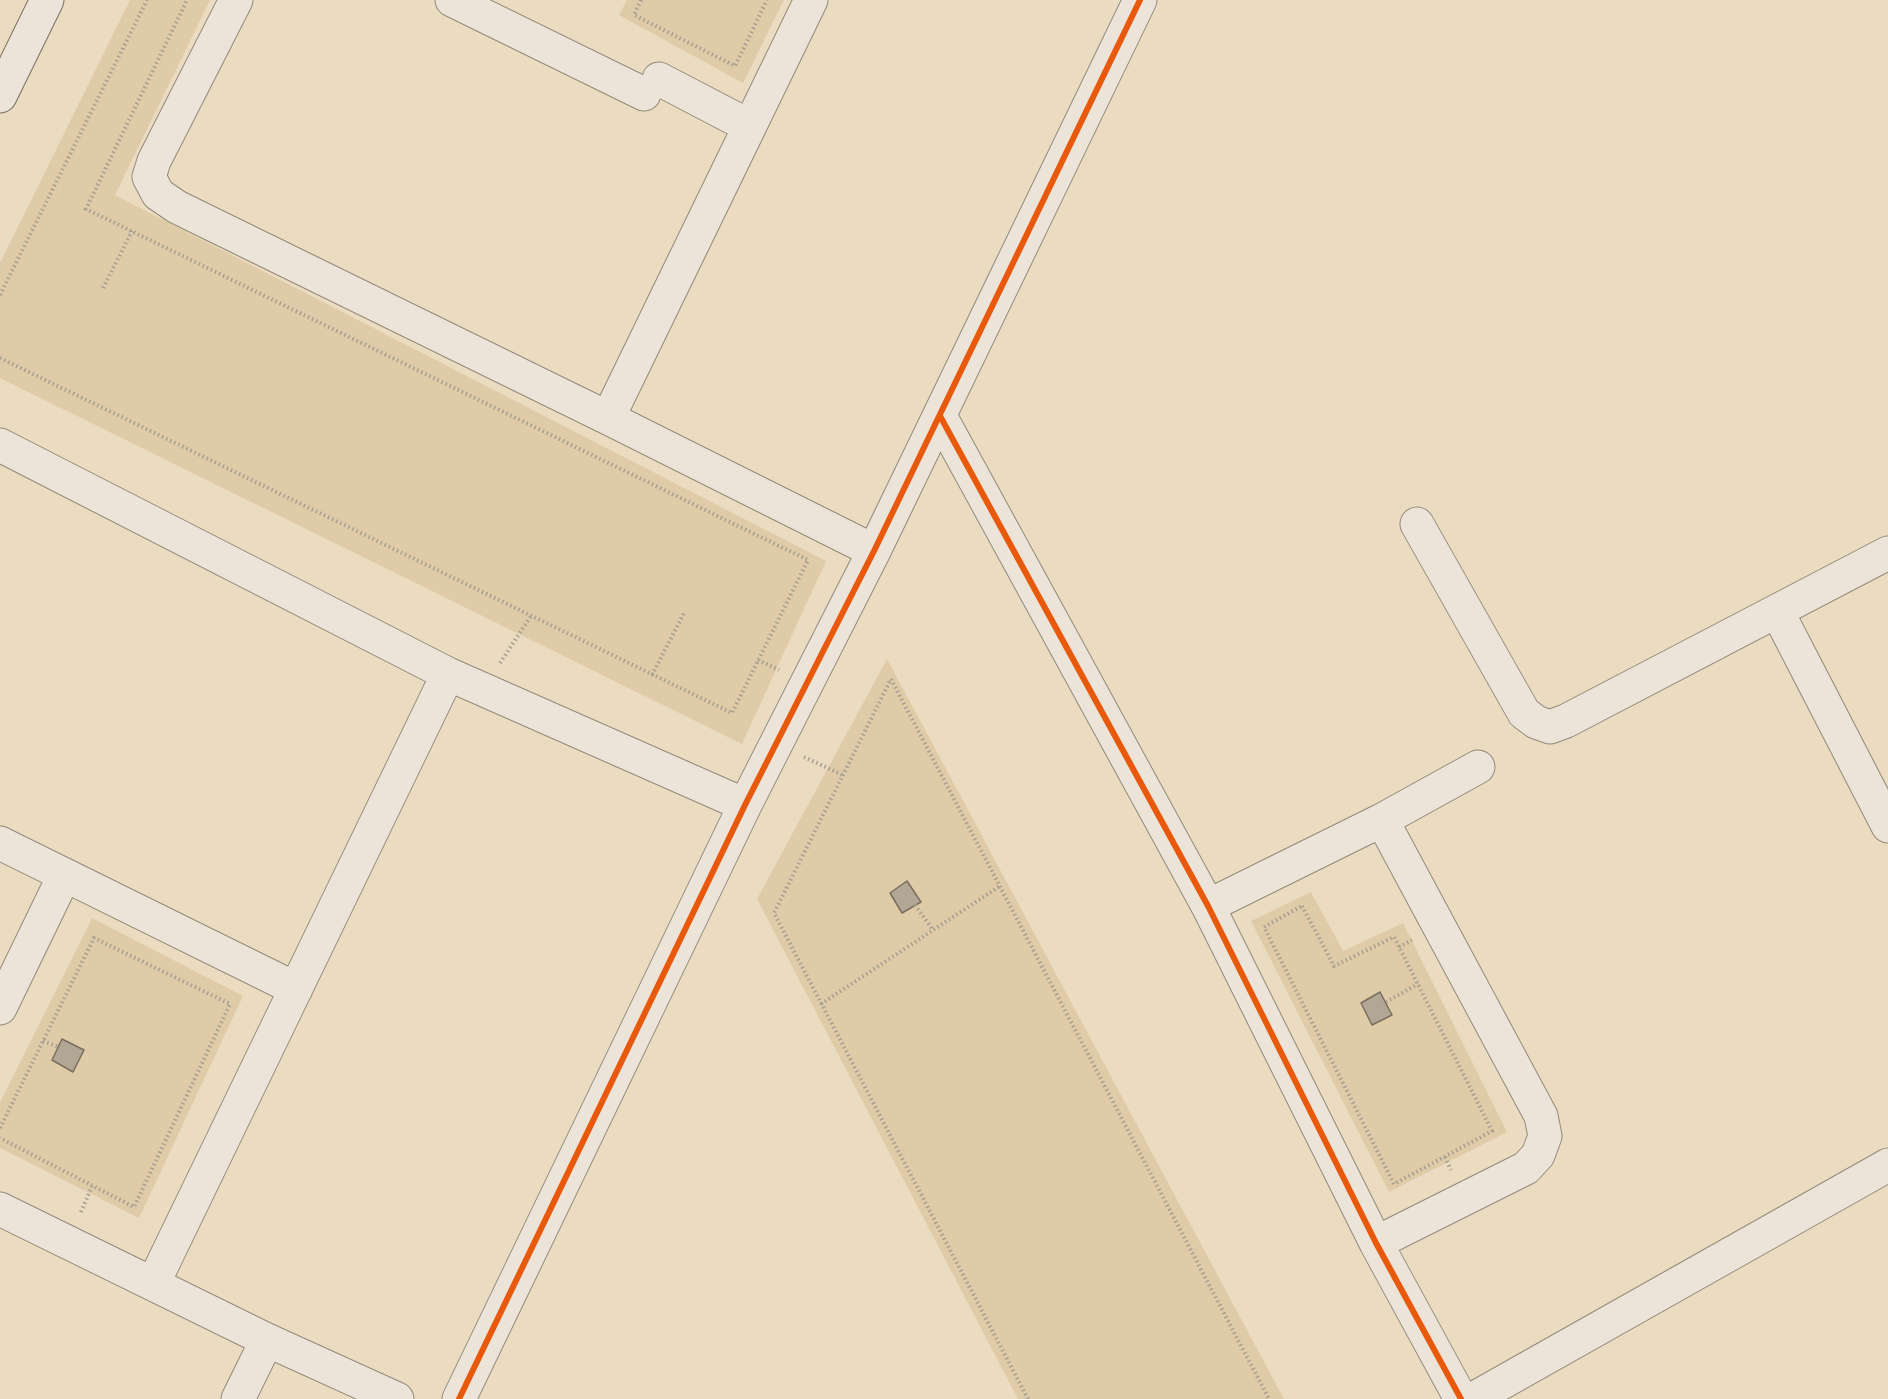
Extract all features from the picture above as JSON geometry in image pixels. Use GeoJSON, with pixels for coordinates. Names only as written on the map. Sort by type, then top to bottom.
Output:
{"type":"FeatureCollection","features":[{"type":"Feature","properties":{"kind":"street"},"geometry":{"type":"LineString","coordinates":[[0,96],[47,0]]}},
{"type":"Feature","properties":{"kind":"street"},"geometry":{"type":"LineString","coordinates":[[236,0],[154,161],[149,177],[158,194],[177,207],[874,551]]}},
{"type":"Feature","properties":{"kind":"street"},"geometry":{"type":"LineString","coordinates":[[452,0],[651,87],[749,126]]}},
{"type":"Feature","properties":{"kind":"street"},"geometry":{"type":"LineString","coordinates":[[608,418],[811,0]]}},
{"type":"Feature","properties":{"kind":"street"},"geometry":{"type":"LineString","coordinates":[[459,1399],[745,805],[874,551],[1140,0]]}},
{"type":"Feature","properties":{"kind":"street"},"geometry":{"type":"LineString","coordinates":[[940,416],[1208,906],[1376,1243],[1461,1399]]}},
{"type":"Feature","properties":{"kind":"street"},"geometry":{"type":"LineString","coordinates":[[0,445],[448,674],[745,805]]}},
{"type":"Feature","properties":{"kind":"street"},"geometry":{"type":"LineString","coordinates":[[1417,524],[1524,713],[1550,728],[1888,553]]}},
{"type":"Feature","properties":{"kind":"street"},"geometry":{"type":"LineString","coordinates":[[1777,611],[1888,826]]}},
{"type":"Feature","properties":{"kind":"street"},"geometry":{"type":"LineString","coordinates":[[153,1284],[448,674]]}},
{"type":"Feature","properties":{"kind":"street"},"geometry":{"type":"LineString","coordinates":[[1208,906],[1382,820],[1478,767]]}},
{"type":"Feature","properties":{"kind":"street"},"geometry":{"type":"LineString","coordinates":[[1376,1243],[1526,1168],[1538,1155],[1545,1136],[1540,1116],[1382,820]]}},
{"type":"Feature","properties":{"kind":"street"},"geometry":{"type":"LineString","coordinates":[[0,843],[296,989]]}},
{"type":"Feature","properties":{"kind":"street"},"geometry":{"type":"LineString","coordinates":[[0,1008],[64,876]]}},
{"type":"Feature","properties":{"kind":"street"},"geometry":{"type":"LineString","coordinates":[[1473,1399],[1888,1166]]}},
{"type":"Feature","properties":{"kind":"street"},"geometry":{"type":"LineString","coordinates":[[0,1209],[267,1340],[397,1399]]}},
{"type":"Feature","properties":{"kind":"street"},"geometry":{"type":"LineString","coordinates":[[238,1399],[267,1340]]}},
{"type":"Feature","properties":{"kind":"path"},"geometry":{"type":"LineString","coordinates":[[0,295],[147,0]]}},
{"type":"Feature","properties":{"kind":"path"},"geometry":{"type":"LineString","coordinates":[[641,0],[634,15],[735,66],[768,0]]}},
{"type":"Feature","properties":{"kind":"path"},"geometry":{"type":"LineString","coordinates":[[103,288],[132,231]]}},
{"type":"Feature","properties":{"kind":"path"},"geometry":{"type":"LineString","coordinates":[[0,358],[732,713],[808,560]]}},
{"type":"Feature","properties":{"kind":"path"},"geometry":{"type":"LineString","coordinates":[[652,675],[685,611]]}},
{"type":"Feature","properties":{"kind":"path"},"geometry":{"type":"LineString","coordinates":[[484,689],[531,616]]}},
{"type":"Feature","properties":{"kind":"path"},"geometry":{"type":"LineString","coordinates":[[1028,1399],[774,913],[891,679],[1269,1399]]}},
{"type":"Feature","properties":{"kind":"path"},"geometry":{"type":"LineString","coordinates":[[777,744],[843,775]]}},
{"type":"Feature","properties":{"kind":"path"},"geometry":{"type":"LineString","coordinates":[[821,1004],[1000,886]]}},
{"type":"Feature","properties":{"kind":"path"},"geometry":{"type":"LineString","coordinates":[[915,904],[933,930]]}},
{"type":"Feature","properties":{"kind":"path"},"geometry":{"type":"LineString","coordinates":[[1302,906],[1334,966],[1394,937],[1418,984],[1492,1131],[1394,1184],[1264,927],[1302,906]]}},
{"type":"Feature","properties":{"kind":"path"},"geometry":{"type":"LineString","coordinates":[[0,1128],[94,938],[230,1004],[134,1207],[0,1138]]}},
{"type":"Feature","properties":{"kind":"path"},"geometry":{"type":"LineString","coordinates":[[1386,1002],[1418,984]]}},
{"type":"Feature","properties":{"kind":"path"},"geometry":{"type":"LineString","coordinates":[[43,1041],[59,1047]]}},
{"type":"Feature","properties":{"kind":"shaded area"},"geometry":{"type":"Polygon","coordinates":[[[130,0],[210,0],[115,195],[826,561],[742,744],[0,378],[0,263],[130,0]]]}},
{"type":"Feature","properties":{"kind":"shaded area"},"geometry":{"type":"Polygon","coordinates":[[[627,0],[784,0],[743,83],[619,15],[627,0]]]}},
{"type":"Feature","properties":{"kind":"shaded area"},"geometry":{"type":"Polygon","coordinates":[[[887,659],[1284,1399],[1018,1399],[757,899],[887,659]]]}},
{"type":"Feature","properties":{"kind":"shaded area"},"geometry":{"type":"Polygon","coordinates":[[[1311,892],[1343,951],[1403,923],[1507,1132],[1389,1192],[1251,921],[1311,892]]]}},
{"type":"Feature","properties":{"kind":"shaded area"},"geometry":{"type":"Polygon","coordinates":[[[92,918],[243,996],[139,1218],[0,1148],[0,1102],[92,918]]]}},
{"type":"Feature","properties":{"kind":"building"},"geometry":{"type":"Polygon","coordinates":[[[907,881],[921,902],[902,913],[890,893],[907,881]]]}},
{"type":"Feature","properties":{"kind":"building"},"geometry":{"type":"Polygon","coordinates":[[[1380,992],[1392,1015],[1372,1025],[1361,1003],[1380,992]]]}},
{"type":"Feature","properties":{"kind":"building"},"geometry":{"type":"Polygon","coordinates":[[[62,1039],[84,1050],[73,1072],[52,1060],[62,1039]]]}},
{"type":"Feature","properties":{"kind":"cycle path"},"geometry":{"type":"LineString","coordinates":[[459,1399],[745,805],[874,551],[1140,0]]}},
{"type":"Feature","properties":{"kind":"cycle path"},"geometry":{"type":"LineString","coordinates":[[940,416],[1208,906],[1376,1243],[1461,1399]]}}]}
